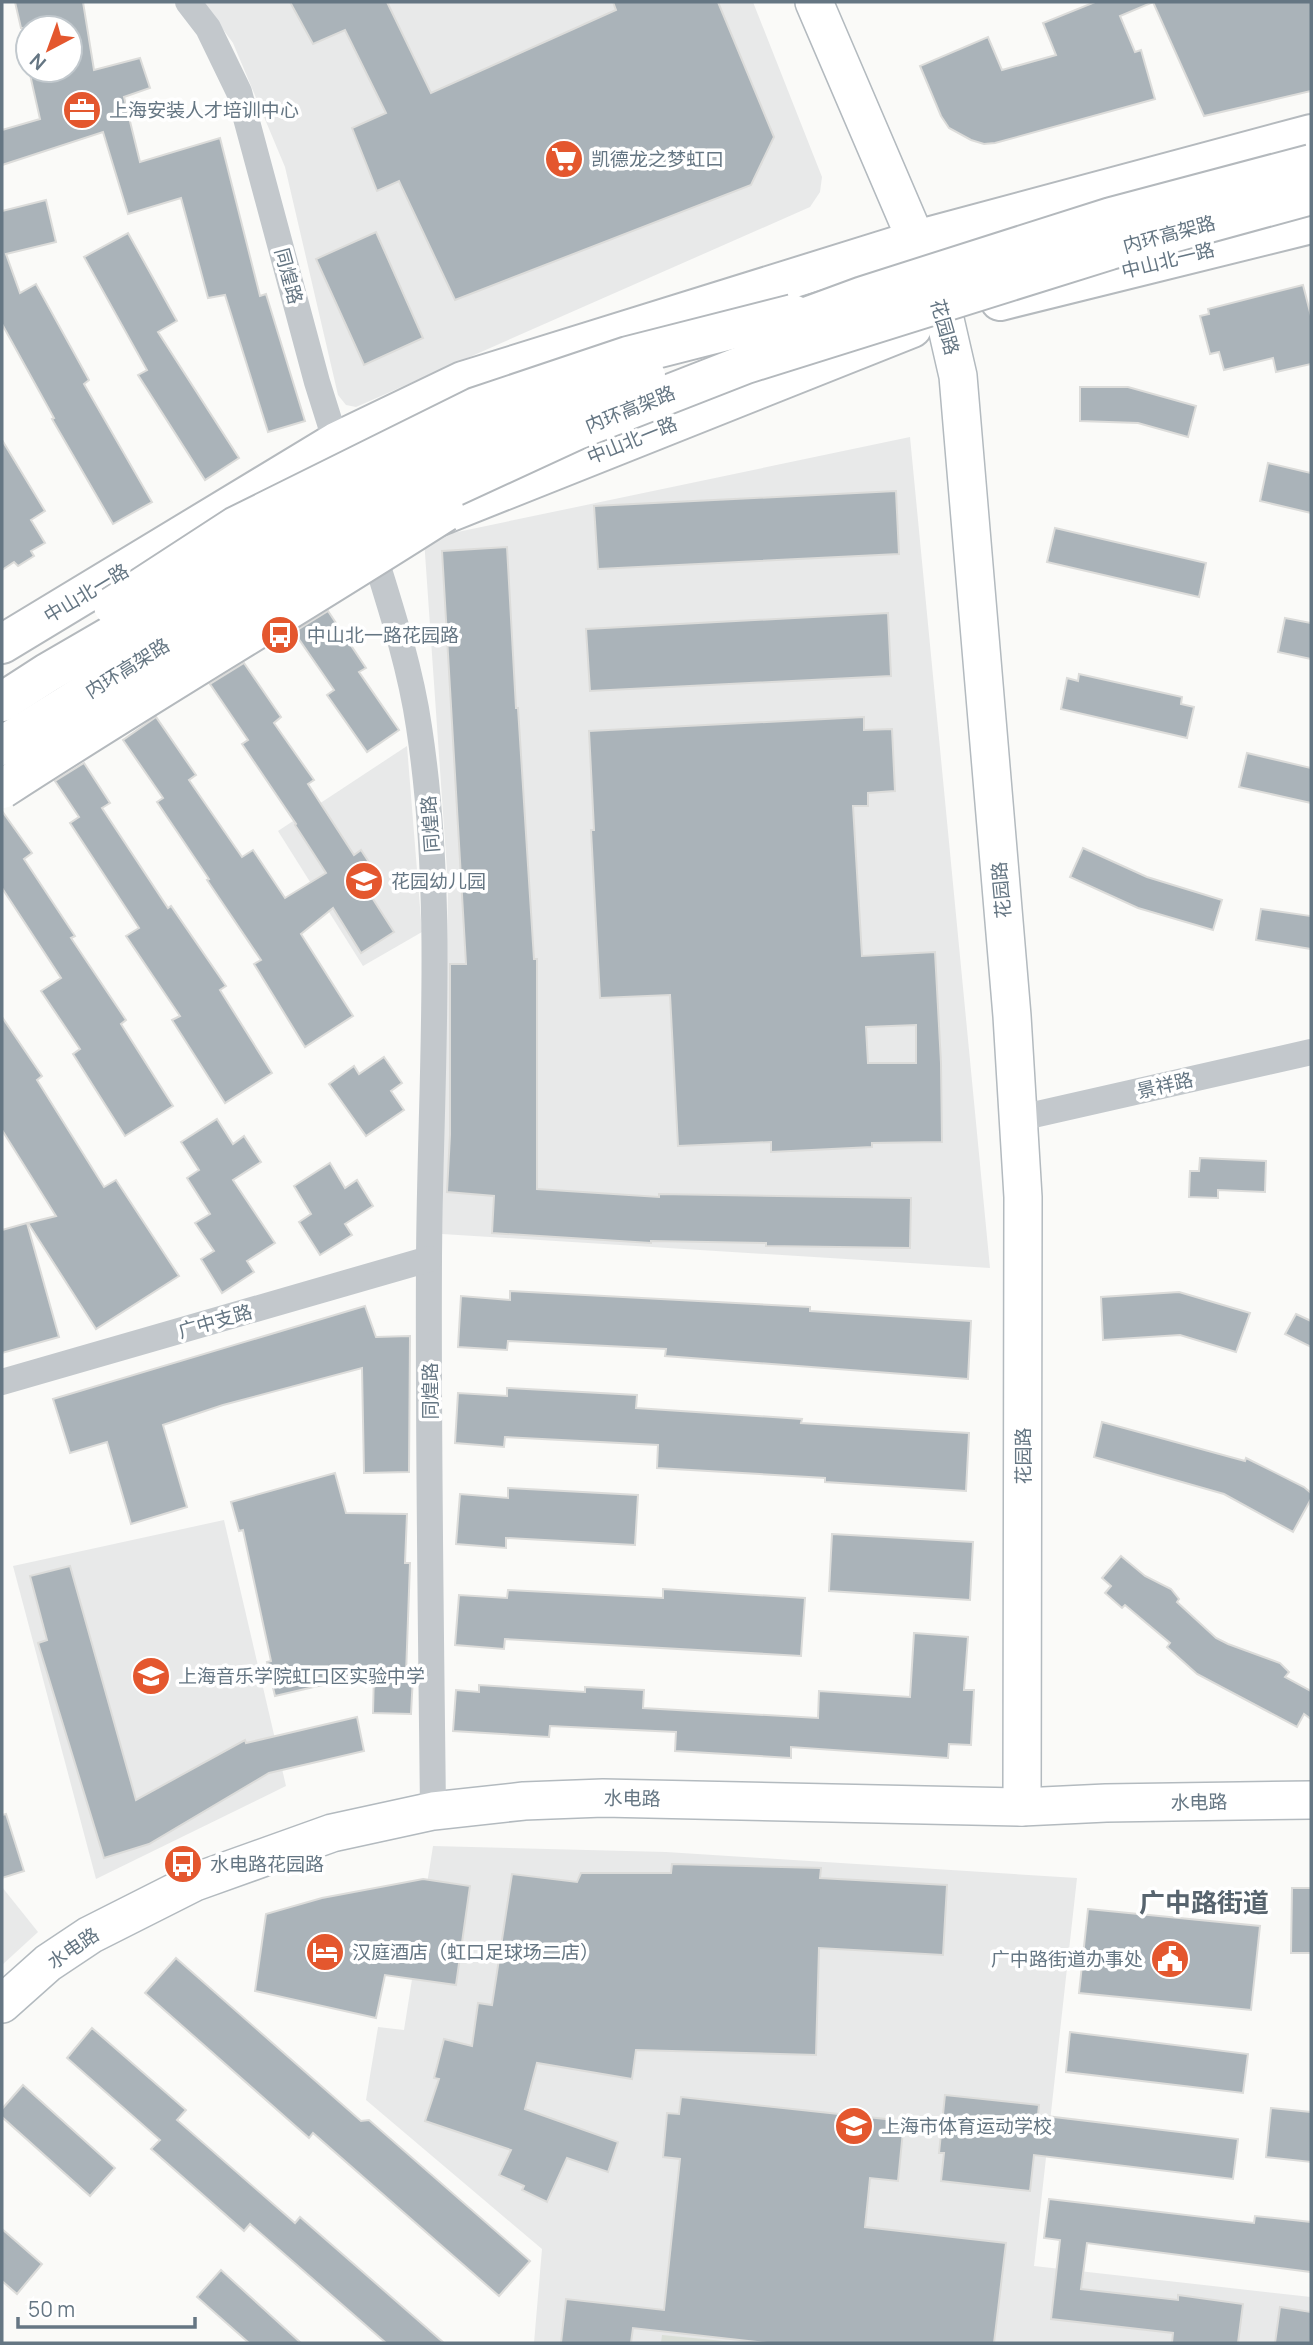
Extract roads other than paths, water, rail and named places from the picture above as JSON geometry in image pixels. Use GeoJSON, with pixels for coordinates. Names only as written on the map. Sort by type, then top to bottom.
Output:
{"type":"FeatureCollection","features":[{"type":"Feature","properties":{"kind":"main road","name":"花园路"},"geometry":{"type":"LineString","coordinates":[[814,2],[916,240],[944,315],[958,376],[1020,1118],[1023,1197],[1022,1807]]}},
{"type":"Feature","properties":{"kind":"main road","name":"中山北一路"},"geometry":{"type":"LineString","coordinates":[[2,644],[336,442],[463,381],[916,240],[1311,134]]}},
{"type":"Feature","properties":{"kind":"main road","name":"内环高架路"},"geometry":{"type":"LineString","coordinates":[[2,702],[47,673],[326,511],[540,414],[863,296],[1111,218],[1311,164]]}},
{"type":"Feature","properties":{"kind":"main road","name":"内环高架路"},"geometry":{"type":"LineString","coordinates":[[2,746],[160,647],[345,537],[577,430],[746,364],[1110,250],[1311,195]]}},
{"type":"Feature","properties":{"kind":"main road","name":"中山北一路"},"geometry":{"type":"LineString","coordinates":[[2,771],[261,606],[371,544],[944,315],[1311,225]]}},
{"type":"Feature","properties":{"kind":"main road"},"geometry":{"type":"LineString","coordinates":[[2,679],[236,526],[476,407],[628,356],[863,296]]}},
{"type":"Feature","properties":{"kind":"main road"},"geometry":{"type":"LineString","coordinates":[[2,789],[86,734],[298,606],[577,430]]}},
{"type":"Feature","properties":{"kind":"main road","name":"水电路"},"geometry":{"type":"LineString","coordinates":[[2,2004],[48,1963],[90,1935],[194,1882],[332,1833],[432,1811],[524,1801],[603,1798],[1022,1807],[1311,1800]]}},
{"type":"Feature","properties":{"kind":"street","name":"同煌路"},"geometry":{"type":"LineString","coordinates":[[188,2],[208,29],[240,92],[317,382],[371,544],[410,680],[419,723],[431,825],[433,998],[429,1259],[432,1811]]}},
{"type":"Feature","properties":{"kind":"street","name":"景祥路"},"geometry":{"type":"LineString","coordinates":[[1020,1118],[1311,1052]]}},
{"type":"Feature","properties":{"kind":"street","name":"广中支路"},"geometry":{"type":"LineString","coordinates":[[2,1382],[429,1259]]}},
{"type":"Feature","properties":{"kind":"place","name":"上海安装人才培训中心"},"geometry":{"type":"Point","coordinates":[82,110]}},
{"type":"Feature","properties":{"kind":"place","name":"凯德龙之梦虹口"},"geometry":{"type":"Point","coordinates":[564,159]}},
{"type":"Feature","properties":{"kind":"place","name":"中山北一路花园路"},"geometry":{"type":"Point","coordinates":[280,635]}},
{"type":"Feature","properties":{"kind":"place","name":"花园幼儿园"},"geometry":{"type":"Point","coordinates":[364,881]}},
{"type":"Feature","properties":{"kind":"place","name":"上海音乐学院虹口区实验中学"},"geometry":{"type":"Point","coordinates":[151,1676]}},
{"type":"Feature","properties":{"kind":"place","name":"水电路花园路"},"geometry":{"type":"Point","coordinates":[183,1864]}},
{"type":"Feature","properties":{"kind":"place","name":"汉庭酒店（虹口足球场二店）"},"geometry":{"type":"Point","coordinates":[325,1952]}},
{"type":"Feature","properties":{"kind":"place","name":"广中路街道办事处"},"geometry":{"type":"Point","coordinates":[1170,1959]}},
{"type":"Feature","properties":{"kind":"place","name":"上海市体育运动学校"},"geometry":{"type":"Point","coordinates":[854,2126]}},
{"type":"Feature","properties":{"kind":"district","name":"广中路街道"},"geometry":{"type":"Point","coordinates":[1204,1903]}}]}
